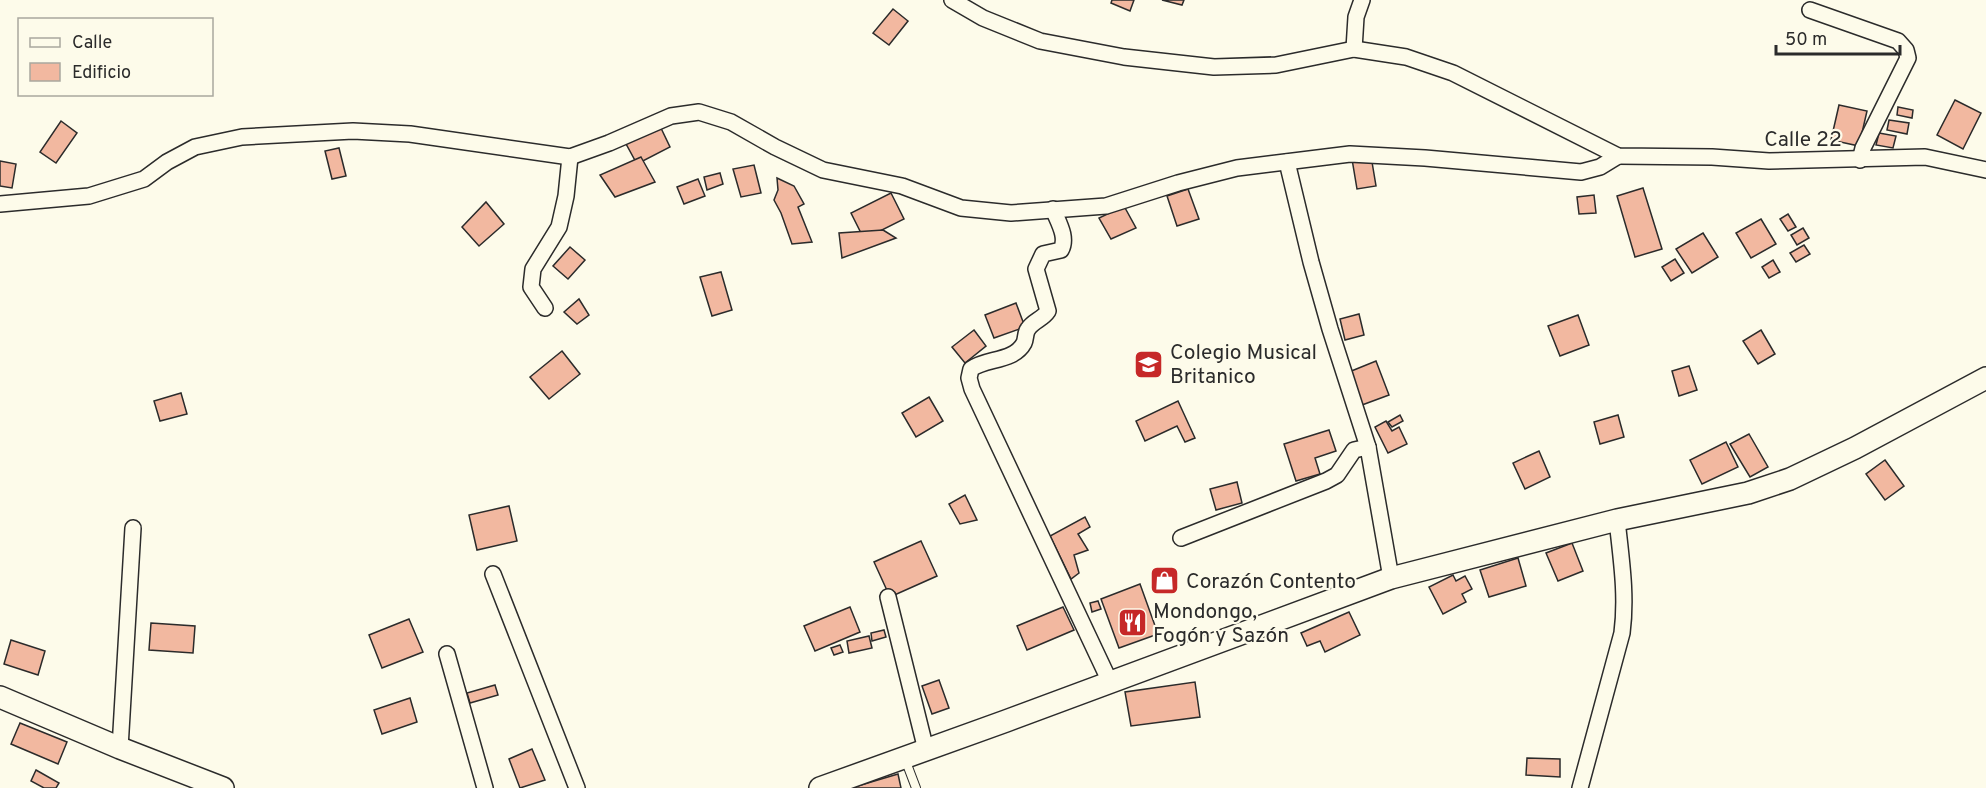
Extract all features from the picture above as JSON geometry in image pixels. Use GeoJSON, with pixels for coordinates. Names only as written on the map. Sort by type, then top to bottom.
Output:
{"type":"FeatureCollection","features":[{"type":"Feature","properties":{"kind":"street"},"geometry":{"type":"LineString","coordinates":[[952,0],[983,18],[1040,41],[1124,57],[1214,67],[1276,64],[1354,50],[1406,57],[1453,72],[1618,156]]}},
{"type":"Feature","properties":{"kind":"street"},"geometry":{"type":"LineString","coordinates":[[1354,50],[1356,17],[1362,0]]}},
{"type":"Feature","properties":{"kind":"street"},"geometry":{"type":"LineString","coordinates":[[1810,10],[1898,41],[1906,50],[1908,58],[1863,148],[1860,160]]}},
{"type":"Feature","properties":{"kind":"street"},"geometry":{"type":"LineString","coordinates":[[0,204],[89,196],[144,179],[195,147],[242,137],[353,130],[410,134],[570,157],[671,116],[699,112],[732,122],[775,147],[823,170],[902,186],[961,208],[1011,213],[1106,206],[1178,183],[1237,168],[1350,154],[1425,158],[1581,172],[1600,167],[1618,156]]}},
{"type":"Feature","properties":{"kind":"street","name":"Calle 22"},"geometry":{"type":"LineString","coordinates":[[1618,156],[1712,157],[1769,161],[1925,157],[1986,170]]}},
{"type":"Feature","properties":{"kind":"street"},"geometry":{"type":"LineString","coordinates":[[544,308],[531,286],[533,269],[559,227],[566,196],[570,157]]}},
{"type":"Feature","properties":{"kind":"street"},"geometry":{"type":"LineString","coordinates":[[1287,162],[1330,329],[1368,447],[1391,578]]}},
{"type":"Feature","properties":{"kind":"street"},"geometry":{"type":"LineString","coordinates":[[1053,209],[1064,244],[1061,250],[1043,254],[1036,268],[1048,311],[1027,330],[1023,344],[1008,356],[978,364],[971,369],[969,378],[977,400],[1110,682]]}},
{"type":"Feature","properties":{"kind":"street"},"geometry":{"type":"LineString","coordinates":[[820,788],[1391,578],[1617,520],[1748,493],[1790,478],[1855,448],[1986,378]]}},
{"type":"Feature","properties":{"kind":"street"},"geometry":{"type":"LineString","coordinates":[[1181,538],[1326,481],[1337,475],[1354,450],[1368,447]]}},
{"type":"Feature","properties":{"kind":"street"},"geometry":{"type":"LineString","coordinates":[[1580,788],[1615,665],[1624,617],[1625,590],[1617,520]]}},
{"type":"Feature","properties":{"kind":"street"},"geometry":{"type":"LineString","coordinates":[[120,748],[133,528]]}},
{"type":"Feature","properties":{"kind":"street"},"geometry":{"type":"LineString","coordinates":[[493,574],[577,788]]}},
{"type":"Feature","properties":{"kind":"street"},"geometry":{"type":"LineString","coordinates":[[888,597],[926,750]]}},
{"type":"Feature","properties":{"kind":"street"},"geometry":{"type":"LineString","coordinates":[[447,654],[485,788]]}},
{"type":"Feature","properties":{"kind":"street"},"geometry":{"type":"LineString","coordinates":[[0,697],[120,748],[223,788]]}},
{"type":"Feature","properties":{"kind":"lane"},"geometry":{"type":"LineString","coordinates":[[905,758],[916,788]]}},
{"type":"Feature","properties":{"kind":"building"},"geometry":{"type":"Polygon","coordinates":[[[1112,0],[1134,0],[1130,11],[1111,3],[1112,0]]]}},
{"type":"Feature","properties":{"kind":"building"},"geometry":{"type":"Polygon","coordinates":[[[1162,0],[1184,0],[1182,5],[1162,0]]]}},
{"type":"Feature","properties":{"kind":"building"},"geometry":{"type":"Polygon","coordinates":[[[893,9],[908,21],[889,45],[873,33],[893,9]]]}},
{"type":"Feature","properties":{"kind":"building"},"geometry":{"type":"Polygon","coordinates":[[[1955,100],[1981,113],[1963,149],[1937,135],[1955,100]]]}},
{"type":"Feature","properties":{"kind":"building"},"geometry":{"type":"Polygon","coordinates":[[[1839,105],[1867,111],[1859,146],[1831,140],[1839,105]]]}},
{"type":"Feature","properties":{"kind":"building"},"geometry":{"type":"Polygon","coordinates":[[[1898,107],[1913,110],[1912,118],[1897,115],[1898,107]]]}},
{"type":"Feature","properties":{"kind":"building"},"geometry":{"type":"Polygon","coordinates":[[[1889,120],[1909,123],[1907,134],[1887,130],[1889,120]]]}},
{"type":"Feature","properties":{"kind":"building"},"geometry":{"type":"Polygon","coordinates":[[[61,121],[77,133],[56,163],[40,152],[61,121]]]}},
{"type":"Feature","properties":{"kind":"building"},"geometry":{"type":"Polygon","coordinates":[[[659,124],[670,147],[637,164],[625,142],[659,124]]]}},
{"type":"Feature","properties":{"kind":"building"},"geometry":{"type":"Polygon","coordinates":[[[1879,133],[1896,136],[1893,148],[1876,145],[1879,133]]]}},
{"type":"Feature","properties":{"kind":"building"},"geometry":{"type":"Polygon","coordinates":[[[339,148],[346,176],[332,179],[325,151],[339,148]]]}},
{"type":"Feature","properties":{"kind":"building"},"geometry":{"type":"Polygon","coordinates":[[[1371,156],[1376,186],[1357,189],[1352,159],[1371,156]]]}},
{"type":"Feature","properties":{"kind":"building"},"geometry":{"type":"Polygon","coordinates":[[[641,157],[655,182],[615,197],[600,175],[641,157]]]}},
{"type":"Feature","properties":{"kind":"building"},"geometry":{"type":"Polygon","coordinates":[[[0,161],[16,164],[12,188],[0,186],[0,161]]]}},
{"type":"Feature","properties":{"kind":"building"},"geometry":{"type":"Polygon","coordinates":[[[754,165],[761,193],[741,197],[733,169],[754,165]]]}},
{"type":"Feature","properties":{"kind":"building"},"geometry":{"type":"Polygon","coordinates":[[[720,173],[723,184],[707,190],[704,177],[720,173]]]}},
{"type":"Feature","properties":{"kind":"building"},"geometry":{"type":"Polygon","coordinates":[[[777,178],[794,186],[804,204],[798,207],[812,242],[792,244],[774,200],[778,190],[777,178]]]}},
{"type":"Feature","properties":{"kind":"building"},"geometry":{"type":"Polygon","coordinates":[[[698,179],[705,196],[684,204],[677,187],[698,179]]]}},
{"type":"Feature","properties":{"kind":"building"},"geometry":{"type":"Polygon","coordinates":[[[1643,188],[1662,249],[1635,257],[1617,196],[1643,188]]]}},
{"type":"Feature","properties":{"kind":"building"},"geometry":{"type":"Polygon","coordinates":[[[1188,189],[1199,219],[1177,226],[1167,196],[1188,189]]]}},
{"type":"Feature","properties":{"kind":"building"},"geometry":{"type":"Polygon","coordinates":[[[891,193],[904,219],[864,239],[851,213],[891,193]]]}},
{"type":"Feature","properties":{"kind":"building"},"geometry":{"type":"Polygon","coordinates":[[[1594,195],[1596,213],[1579,214],[1577,197],[1594,195]]]}},
{"type":"Feature","properties":{"kind":"building"},"geometry":{"type":"Polygon","coordinates":[[[486,202],[504,224],[479,246],[462,227],[486,202]]]}},
{"type":"Feature","properties":{"kind":"building"},"geometry":{"type":"Polygon","coordinates":[[[1124,206],[1136,228],[1111,239],[1099,218],[1124,206]]]}},
{"type":"Feature","properties":{"kind":"building"},"geometry":{"type":"Polygon","coordinates":[[[1788,214],[1796,227],[1788,231],[1780,219],[1788,214]]]}},
{"type":"Feature","properties":{"kind":"building"},"geometry":{"type":"Polygon","coordinates":[[[1761,219],[1776,244],[1751,258],[1736,233],[1761,219]]]}},
{"type":"Feature","properties":{"kind":"building"},"geometry":{"type":"Polygon","coordinates":[[[1803,228],[1809,238],[1797,245],[1791,235],[1803,228]]]}},
{"type":"Feature","properties":{"kind":"building"},"geometry":{"type":"Polygon","coordinates":[[[883,230],[896,238],[842,258],[839,233],[883,230]]]}},
{"type":"Feature","properties":{"kind":"building"},"geometry":{"type":"Polygon","coordinates":[[[1703,233],[1718,257],[1692,273],[1676,249],[1703,233]]]}},
{"type":"Feature","properties":{"kind":"building"},"geometry":{"type":"Polygon","coordinates":[[[1804,245],[1810,254],[1796,262],[1790,253],[1804,245]]]}},
{"type":"Feature","properties":{"kind":"building"},"geometry":{"type":"Polygon","coordinates":[[[570,247],[585,260],[568,279],[553,266],[570,247]]]}},
{"type":"Feature","properties":{"kind":"building"},"geometry":{"type":"Polygon","coordinates":[[[1675,259],[1684,273],[1671,281],[1662,267],[1675,259]]]}},
{"type":"Feature","properties":{"kind":"building"},"geometry":{"type":"Polygon","coordinates":[[[1773,260],[1780,272],[1769,278],[1762,267],[1773,260]]]}},
{"type":"Feature","properties":{"kind":"building"},"geometry":{"type":"Polygon","coordinates":[[[721,272],[732,310],[712,316],[700,277],[721,272]]]}},
{"type":"Feature","properties":{"kind":"building"},"geometry":{"type":"Polygon","coordinates":[[[579,299],[589,315],[577,324],[564,312],[579,299]]]}},
{"type":"Feature","properties":{"kind":"building"},"geometry":{"type":"Polygon","coordinates":[[[1016,303],[1025,327],[994,338],[985,315],[1016,303]]]}},
{"type":"Feature","properties":{"kind":"building"},"geometry":{"type":"Polygon","coordinates":[[[1359,314],[1364,335],[1345,340],[1340,319],[1359,314]]]}},
{"type":"Feature","properties":{"kind":"building"},"geometry":{"type":"Polygon","coordinates":[[[1578,315],[1589,345],[1560,356],[1548,326],[1578,315]]]}},
{"type":"Feature","properties":{"kind":"building"},"geometry":{"type":"Polygon","coordinates":[[[974,330],[986,346],[965,363],[952,347],[974,330]]]}},
{"type":"Feature","properties":{"kind":"building"},"geometry":{"type":"Polygon","coordinates":[[[1761,330],[1775,354],[1758,364],[1743,341],[1761,330]]]}},
{"type":"Feature","properties":{"kind":"building"},"geometry":{"type":"Polygon","coordinates":[[[562,351],[580,374],[549,399],[530,377],[562,351]]]}},
{"type":"Feature","properties":{"kind":"building"},"geometry":{"type":"Polygon","coordinates":[[[1376,361],[1389,395],[1362,405],[1349,372],[1376,361]]]}},
{"type":"Feature","properties":{"kind":"building"},"geometry":{"type":"Polygon","coordinates":[[[1689,366],[1697,390],[1679,396],[1672,371],[1689,366]]]}},
{"type":"Feature","properties":{"kind":"building"},"geometry":{"type":"Polygon","coordinates":[[[181,393],[187,414],[160,421],[154,401],[181,393]]]}},
{"type":"Feature","properties":{"kind":"building"},"geometry":{"type":"Polygon","coordinates":[[[929,397],[943,421],[916,437],[902,413],[929,397]]]}},
{"type":"Feature","properties":{"kind":"building"},"geometry":{"type":"Polygon","coordinates":[[[1178,401],[1195,438],[1185,442],[1177,426],[1145,441],[1136,421],[1178,401]]]}},
{"type":"Feature","properties":{"kind":"building"},"geometry":{"type":"Polygon","coordinates":[[[1400,415],[1403,421],[1392,427],[1388,422],[1400,415]]]}},
{"type":"Feature","properties":{"kind":"building"},"geometry":{"type":"Polygon","coordinates":[[[1618,415],[1624,437],[1600,444],[1594,422],[1618,415]]]}},
{"type":"Feature","properties":{"kind":"building"},"geometry":{"type":"Polygon","coordinates":[[[1386,421],[1392,431],[1399,427],[1407,444],[1388,453],[1375,427],[1386,421]]]}},
{"type":"Feature","properties":{"kind":"building"},"geometry":{"type":"Polygon","coordinates":[[[1329,430],[1336,451],[1315,458],[1320,474],[1296,481],[1284,444],[1329,430]]]}},
{"type":"Feature","properties":{"kind":"building"},"geometry":{"type":"Polygon","coordinates":[[[1749,434],[1768,467],[1750,477],[1730,444],[1749,434]]]}},
{"type":"Feature","properties":{"kind":"building"},"geometry":{"type":"Polygon","coordinates":[[[1726,442],[1738,467],[1702,484],[1690,460],[1726,442]]]}},
{"type":"Feature","properties":{"kind":"building"},"geometry":{"type":"Polygon","coordinates":[[[1539,451],[1550,477],[1525,489],[1513,463],[1539,451]]]}},
{"type":"Feature","properties":{"kind":"building"},"geometry":{"type":"Polygon","coordinates":[[[1885,460],[1904,486],[1885,500],[1866,474],[1885,460]]]}},
{"type":"Feature","properties":{"kind":"building"},"geometry":{"type":"Polygon","coordinates":[[[1237,482],[1242,503],[1216,510],[1210,489],[1237,482]]]}},
{"type":"Feature","properties":{"kind":"building"},"geometry":{"type":"Polygon","coordinates":[[[965,495],[977,520],[960,524],[949,504],[965,495]]]}},
{"type":"Feature","properties":{"kind":"building"},"geometry":{"type":"Polygon","coordinates":[[[509,506],[517,541],[477,550],[469,515],[509,506]]]}},
{"type":"Feature","properties":{"kind":"building"},"geometry":{"type":"Polygon","coordinates":[[[1085,517],[1090,527],[1078,534],[1088,550],[1074,555],[1079,573],[1071,579],[1050,536],[1085,517]]]}},
{"type":"Feature","properties":{"kind":"building"},"geometry":{"type":"Polygon","coordinates":[[[921,541],[937,576],[890,597],[874,562],[921,541]]]}},
{"type":"Feature","properties":{"kind":"building"},"geometry":{"type":"Polygon","coordinates":[[[1572,543],[1583,571],[1558,581],[1546,553],[1572,543]]]}},
{"type":"Feature","properties":{"kind":"building"},"geometry":{"type":"Polygon","coordinates":[[[1518,558],[1526,586],[1489,597],[1480,570],[1518,558]]]}},
{"type":"Feature","properties":{"kind":"building"},"geometry":{"type":"Polygon","coordinates":[[[1167,569],[1174,585],[1162,590],[1155,574],[1167,569]]]}},
{"type":"Feature","properties":{"kind":"building"},"geometry":{"type":"Polygon","coordinates":[[[1453,575],[1456,581],[1465,576],[1472,589],[1462,594],[1466,602],[1443,614],[1429,587],[1453,575]]]}},
{"type":"Feature","properties":{"kind":"building"},"geometry":{"type":"Polygon","coordinates":[[[1140,584],[1158,634],[1119,648],[1101,599],[1140,584]]]}},
{"type":"Feature","properties":{"kind":"building"},"geometry":{"type":"Polygon","coordinates":[[[1098,601],[1101,609],[1092,612],[1090,603],[1098,601]]]}},
{"type":"Feature","properties":{"kind":"building"},"geometry":{"type":"Polygon","coordinates":[[[850,607],[860,632],[815,651],[804,626],[850,607]]]}},
{"type":"Feature","properties":{"kind":"building"},"geometry":{"type":"Polygon","coordinates":[[[1063,607],[1074,630],[1027,650],[1017,626],[1063,607]]]}},
{"type":"Feature","properties":{"kind":"building"},"geometry":{"type":"Polygon","coordinates":[[[1349,612],[1360,635],[1325,652],[1320,641],[1307,646],[1301,633],[1349,612]]]}},
{"type":"Feature","properties":{"kind":"building"},"geometry":{"type":"Polygon","coordinates":[[[409,619],[423,652],[382,668],[369,635],[409,619]]]}},
{"type":"Feature","properties":{"kind":"building"},"geometry":{"type":"Polygon","coordinates":[[[151,623],[195,626],[193,653],[149,650],[151,623]]]}},
{"type":"Feature","properties":{"kind":"building"},"geometry":{"type":"Polygon","coordinates":[[[884,630],[886,637],[872,641],[871,633],[884,630]]]}},
{"type":"Feature","properties":{"kind":"building"},"geometry":{"type":"Polygon","coordinates":[[[869,636],[872,648],[849,653],[847,641],[869,636]]]}},
{"type":"Feature","properties":{"kind":"building"},"geometry":{"type":"Polygon","coordinates":[[[11,640],[45,651],[38,675],[4,664],[11,640]]]}},
{"type":"Feature","properties":{"kind":"building"},"geometry":{"type":"Polygon","coordinates":[[[840,645],[843,652],[834,655],[831,648],[840,645]]]}},
{"type":"Feature","properties":{"kind":"building"},"geometry":{"type":"Polygon","coordinates":[[[939,680],[949,708],[932,714],[922,686],[939,680]]]}},
{"type":"Feature","properties":{"kind":"building"},"geometry":{"type":"Polygon","coordinates":[[[1195,682],[1200,717],[1131,726],[1125,692],[1195,682]]]}},
{"type":"Feature","properties":{"kind":"building"},"geometry":{"type":"Polygon","coordinates":[[[495,685],[498,695],[470,703],[467,693],[495,685]]]}},
{"type":"Feature","properties":{"kind":"building"},"geometry":{"type":"Polygon","coordinates":[[[410,698],[417,722],[382,734],[374,710],[410,698]]]}},
{"type":"Feature","properties":{"kind":"building"},"geometry":{"type":"Polygon","coordinates":[[[20,723],[67,742],[58,764],[11,744],[20,723]]]}},
{"type":"Feature","properties":{"kind":"building"},"geometry":{"type":"Polygon","coordinates":[[[532,749],[545,780],[520,788],[509,759],[532,749]]]}},
{"type":"Feature","properties":{"kind":"building"},"geometry":{"type":"Polygon","coordinates":[[[1527,758],[1560,759],[1560,777],[1526,775],[1527,758]]]}},
{"type":"Feature","properties":{"kind":"building"},"geometry":{"type":"Polygon","coordinates":[[[36,770],[59,783],[56,788],[44,788],[31,781],[36,770]]]}},
{"type":"Feature","properties":{"kind":"building"},"geometry":{"type":"Polygon","coordinates":[[[898,774],[901,788],[851,788],[898,774]]]}},
{"type":"Feature","properties":{"kind":"place","name":"Colegio Musical Britanico"},"geometry":{"type":"Point","coordinates":[1149,364]}},
{"type":"Feature","properties":{"kind":"place","name":"Corazón Contento"},"geometry":{"type":"Point","coordinates":[1165,581]}},
{"type":"Feature","properties":{"kind":"place","name":"Mondongo, Fogón y Sazón"},"geometry":{"type":"Point","coordinates":[1132,623]}}]}
